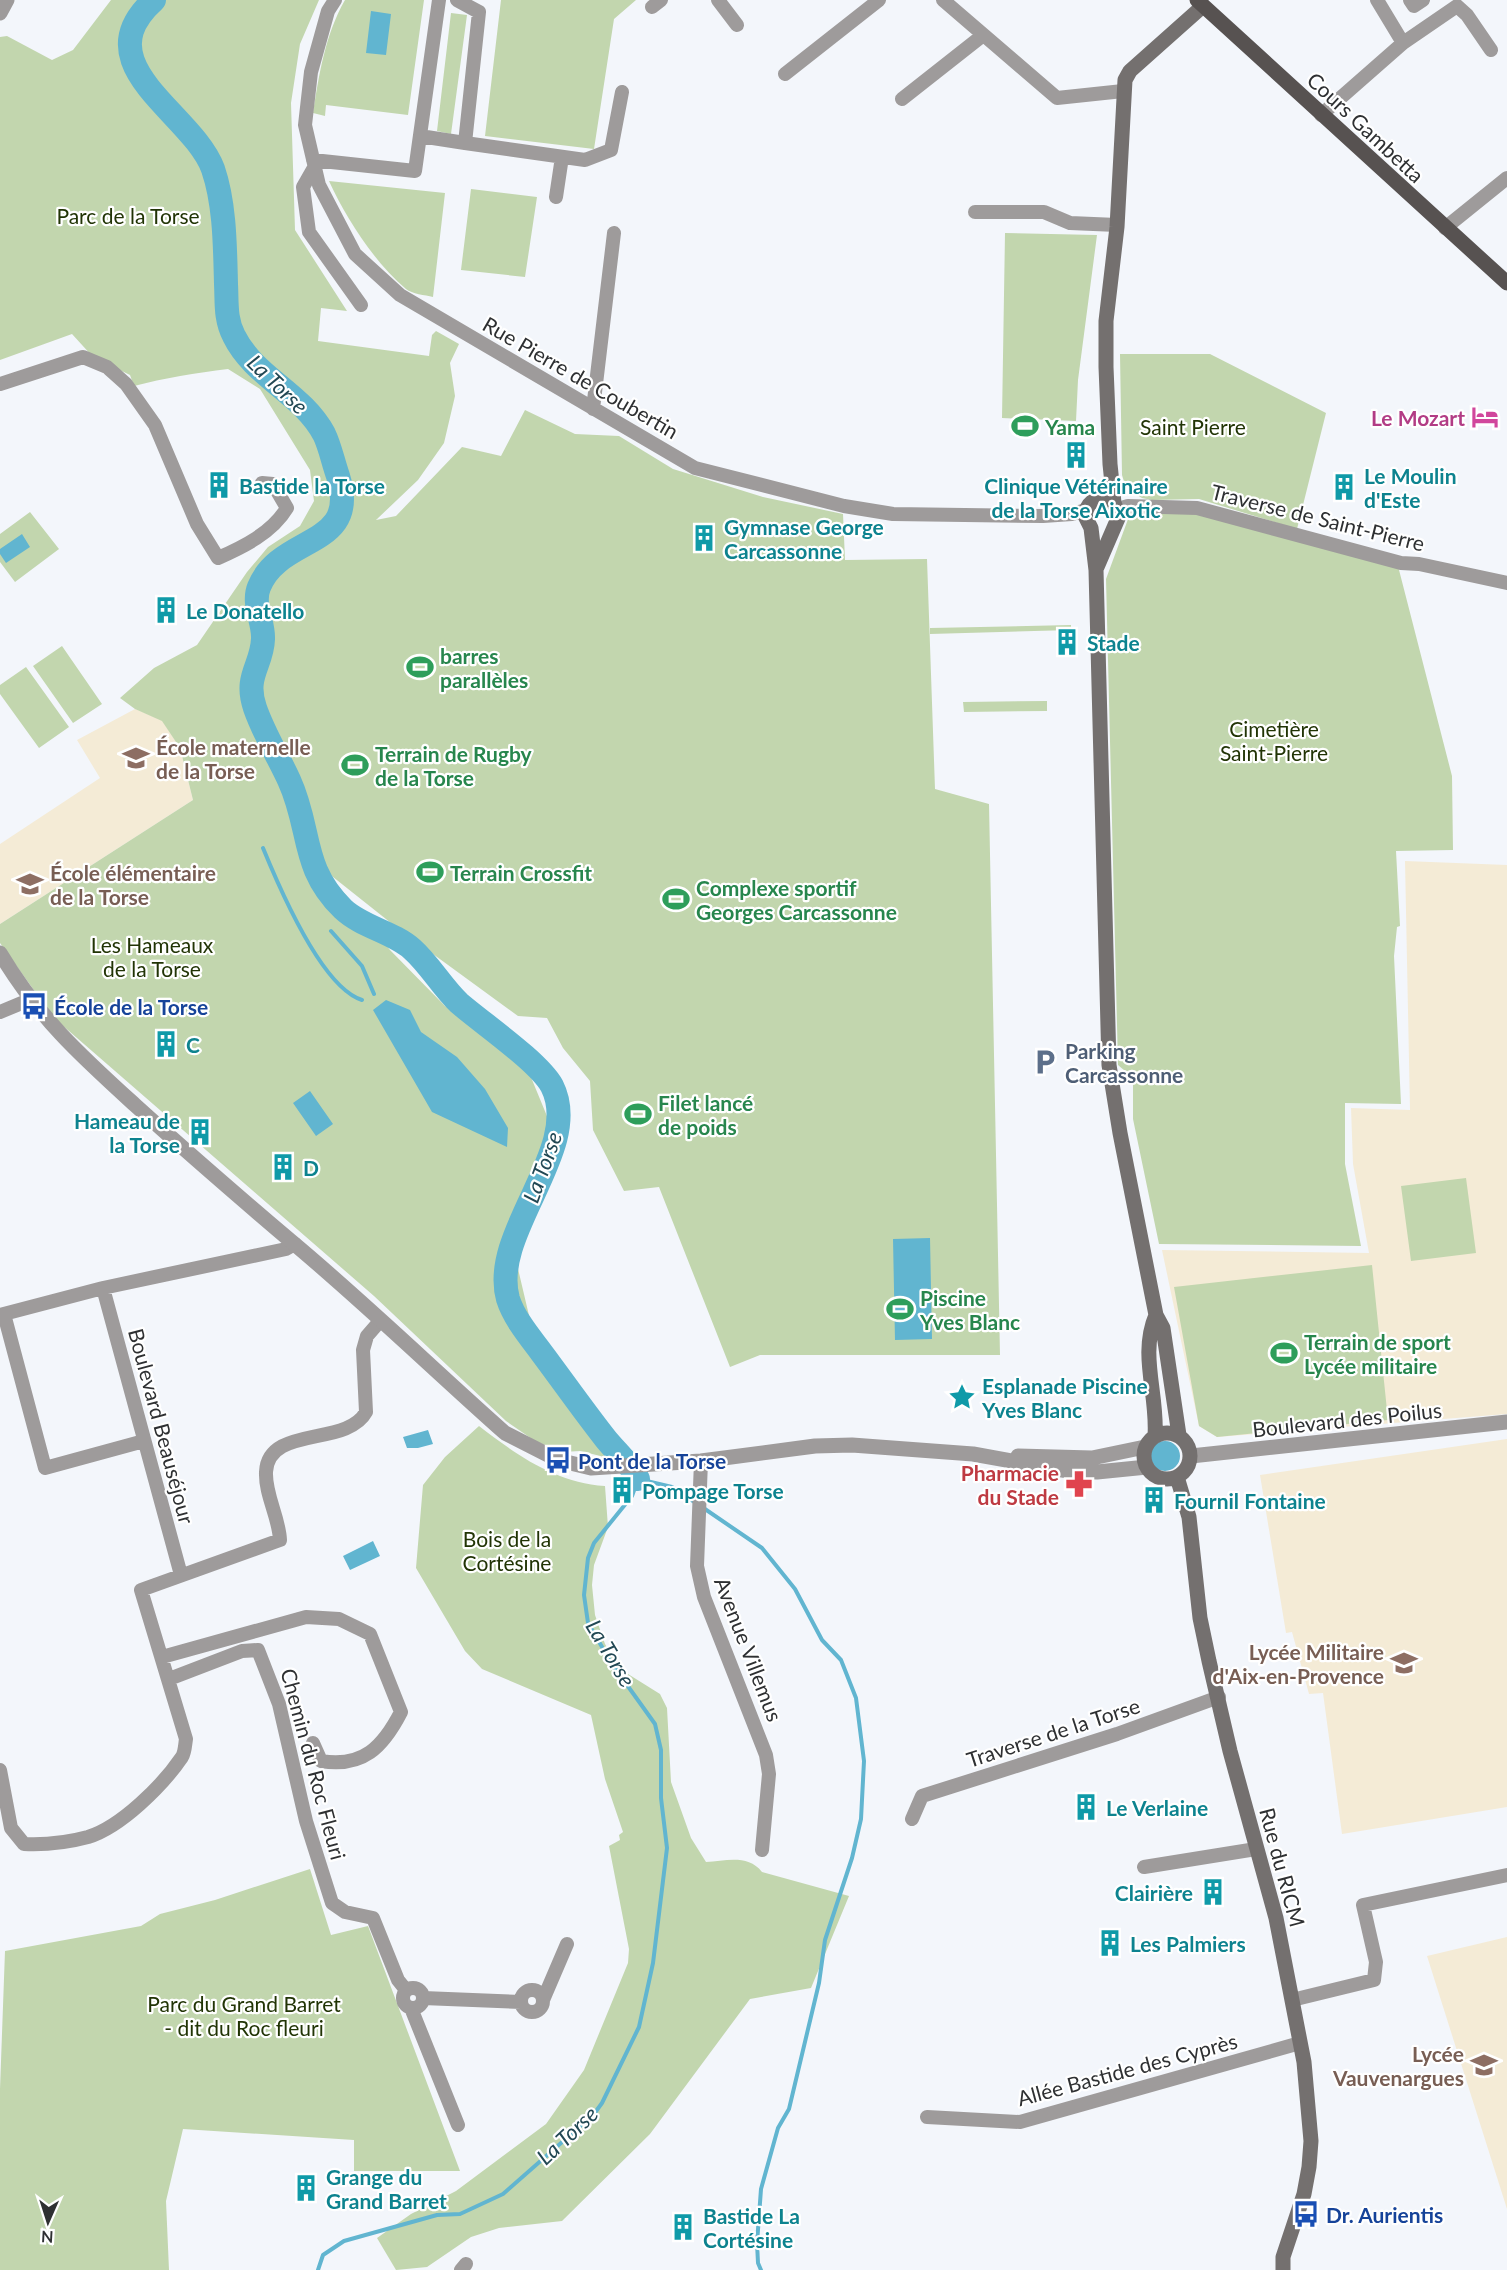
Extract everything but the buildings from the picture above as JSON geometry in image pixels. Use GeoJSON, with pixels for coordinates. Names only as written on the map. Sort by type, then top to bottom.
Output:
{"type":"FeatureCollection","features":[{"type":"Feature","properties":{"kind":"main road"},"geometry":{"type":"LineString","coordinates":[[1096,570],[1112,529],[1118,521],[1111,504],[1106,321],[1117,225],[1123,91],[1130,71],[1200,3]]}},
{"type":"Feature","properties":{"kind":"main road","name":"Cours Gambetta"},"geometry":{"type":"LineString","coordinates":[[1200,3],[1507,283]]}},
{"type":"Feature","properties":{"kind":"main road"},"geometry":{"type":"LineString","coordinates":[[1111,504],[1091,502],[1083,518],[1096,570],[1109,1065],[1156,1316],[1163,1328],[1179,1435]]}},
{"type":"Feature","properties":{"kind":"main road"},"geometry":{"type":"LineString","coordinates":[[1083,518],[1100,532],[1112,529]]}},
{"type":"Feature","properties":{"kind":"main road"},"geometry":{"type":"LineString","coordinates":[[1150,1441],[1167,1432],[1179,1435],[1188,1444],[1191,1456],[1187,1469],[1177,1477],[1164,1479],[1147,1467],[1144,1461],[1150,1441],[1156,1421],[1148,1362],[1150,1331],[1156,1316]]}},
{"type":"Feature","properties":{"kind":"main road","name":"Rue du RICM"},"geometry":{"type":"LineString","coordinates":[[1177,1477],[1189,1517],[1200,1618],[1230,1751],[1276,1918],[1300,2043],[1311,2141],[1304,2194],[1283,2257],[1283,2270]]}},
{"type":"Feature","properties":{"kind":"street"},"geometry":{"type":"LineString","coordinates":[[0,13],[7,0]]}},
{"type":"Feature","properties":{"kind":"street","name":"Rue Pierre de Coubertin"},"geometry":{"type":"LineString","coordinates":[[335,0],[328,11],[311,72],[305,125],[319,185],[355,254],[400,295],[695,468],[844,506],[892,514],[1083,518]]}},
{"type":"Feature","properties":{"kind":"street"},"geometry":{"type":"LineString","coordinates":[[361,305],[309,232],[303,187],[314,163],[415,171],[439,0]]}},
{"type":"Feature","properties":{"kind":"street"},"geometry":{"type":"LineString","coordinates":[[458,0],[479,12],[465,143]]}},
{"type":"Feature","properties":{"kind":"street"},"geometry":{"type":"LineString","coordinates":[[718,0],[737,25]]}},
{"type":"Feature","properties":{"kind":"street"},"geometry":{"type":"LineString","coordinates":[[785,74],[879,0]]}},
{"type":"Feature","properties":{"kind":"street"},"geometry":{"type":"LineString","coordinates":[[944,0],[981,36],[1057,98],[1123,91]]}},
{"type":"Feature","properties":{"kind":"street"},"geometry":{"type":"LineString","coordinates":[[1377,0],[1403,43]]}},
{"type":"Feature","properties":{"kind":"street"},"geometry":{"type":"LineString","coordinates":[[1410,0],[1414,6],[1423,0]]}},
{"type":"Feature","properties":{"kind":"street"},"geometry":{"type":"LineString","coordinates":[[1321,115],[1403,43],[1457,6],[1467,15],[1491,50]]}},
{"type":"Feature","properties":{"kind":"street"},"geometry":{"type":"LineString","coordinates":[[902,99],[981,36]]}},
{"type":"Feature","properties":{"kind":"street"},"geometry":{"type":"LineString","coordinates":[[420,136],[585,160],[611,150],[622,92]]}},
{"type":"Feature","properties":{"kind":"street"},"geometry":{"type":"LineString","coordinates":[[556,197],[562,157]]}},
{"type":"Feature","properties":{"kind":"street"},"geometry":{"type":"LineString","coordinates":[[1445,228],[1507,178]]}},
{"type":"Feature","properties":{"kind":"street"},"geometry":{"type":"LineString","coordinates":[[975,212],[1044,212],[1070,223],[1117,225]]}},
{"type":"Feature","properties":{"kind":"street"},"geometry":{"type":"LineString","coordinates":[[593,409],[614,233]]}},
{"type":"Feature","properties":{"kind":"street"},"geometry":{"type":"LineString","coordinates":[[0,384],[83,357],[107,367],[126,384],[155,424],[197,524],[218,558],[247,545],[287,508],[273,484],[262,483]]}},
{"type":"Feature","properties":{"kind":"street","name":"Traverse de Saint-Pierre"},"geometry":{"type":"LineString","coordinates":[[1111,504],[1197,508],[1401,563],[1419,564],[1507,583]]}},
{"type":"Feature","properties":{"kind":"street"},"geometry":{"type":"LineString","coordinates":[[0,953],[29,1000],[51,1026],[105,1078],[199,1164],[295,1244],[505,1433],[538,1452],[570,1464],[591,1468],[701,1461],[815,1446],[852,1445],[997,1457],[1068,1471],[1097,1472],[1147,1467]]}},
{"type":"Feature","properties":{"kind":"street"},"geometry":{"type":"LineString","coordinates":[[0,961],[13,974]]}},
{"type":"Feature","properties":{"kind":"street"},"geometry":{"type":"LineString","coordinates":[[0,1012],[29,1000]]}},
{"type":"Feature","properties":{"kind":"street"},"geometry":{"type":"LineString","coordinates":[[144,1441],[45,1468],[2,1314],[103,1288],[286,1249],[295,1244]]}},
{"type":"Feature","properties":{"kind":"street","name":"Boulevard Beauséjour"},"geometry":{"type":"LineString","coordinates":[[103,1288],[181,1575]]}},
{"type":"Feature","properties":{"kind":"street"},"geometry":{"type":"LineString","coordinates":[[0,1770],[11,1828],[24,1844],[51,1845],[90,1836],[118,1821],[155,1789],[184,1755],[186,1739],[141,1590],[280,1540],[267,1482],[266,1471],[269,1459],[273,1451],[283,1445],[345,1429],[362,1420],[366,1412],[363,1350],[367,1336],[380,1321]]}},
{"type":"Feature","properties":{"kind":"street","name":"Boulevard des Poilus"},"geometry":{"type":"LineString","coordinates":[[1191,1456],[1507,1422]]}},
{"type":"Feature","properties":{"kind":"street"},"geometry":{"type":"LineString","coordinates":[[997,1457],[1046,1455],[1092,1458],[1150,1441]]}},
{"type":"Feature","properties":{"kind":"street","name":"Avenue Villemus"},"geometry":{"type":"LineString","coordinates":[[701,1461],[697,1566],[704,1597],[766,1755],[769,1774],[762,1850]]}},
{"type":"Feature","properties":{"kind":"street"},"geometry":{"type":"LineString","coordinates":[[162,1657],[306,1617],[339,1619],[370,1634],[401,1712],[392,1729],[377,1746],[364,1756],[341,1764],[321,1761],[312,1743]]}},
{"type":"Feature","properties":{"kind":"street","name":"Chemin du Roc Fleuri"},"geometry":{"type":"LineString","coordinates":[[169,1679],[249,1649],[258,1650],[279,1704],[306,1821],[330,1898],[340,1910],[373,1918],[398,1980],[406,1990]]}},
{"type":"Feature","properties":{"kind":"street","name":"Traverse de la Torse"},"geometry":{"type":"LineString","coordinates":[[912,1819],[922,1796],[1117,1734],[1219,1698]]}},
{"type":"Feature","properties":{"kind":"street"},"geometry":{"type":"LineString","coordinates":[[1144,1867],[1256,1849]]}},
{"type":"Feature","properties":{"kind":"street"},"geometry":{"type":"LineString","coordinates":[[1292,2000],[1374,1980],[1376,1962],[1362,1905],[1507,1875]]}},
{"type":"Feature","properties":{"kind":"street"},"geometry":{"type":"LineString","coordinates":[[423,1998],[521,2002],[523,1995],[530,1991],[540,1993],[543,2000],[567,1944]]}},
{"type":"Feature","properties":{"kind":"street"},"geometry":{"type":"LineString","coordinates":[[423,1998],[418,1989],[406,1990],[402,2001],[411,2008],[458,2125]]}},
{"type":"Feature","properties":{"kind":"street"},"geometry":{"type":"LineString","coordinates":[[411,2008],[418,2007],[423,1998]]}},
{"type":"Feature","properties":{"kind":"street","name":"Allée Bastide des Cyprès"},"geometry":{"type":"LineString","coordinates":[[927,2117],[1020,2122],[1300,2043]]}},
{"type":"Feature","properties":{"kind":"shaded area"},"geometry":{"type":"Polygon","coordinates":[[[135,709],[162,720],[180,748],[193,800],[0,924],[0,844],[100,778],[77,740],[135,709]]]}},
{"type":"Feature","properties":{"kind":"shaded area"},"geometry":{"type":"Polygon","coordinates":[[[1405,861],[1507,865],[1507,1414],[1217,1437],[1199,1426],[1162,1250],[1369,1253],[1353,1164],[1351,1108],[1410,1110],[1405,861]]]}},
{"type":"Feature","properties":{"kind":"shaded area","name":"Lycée Militaire d'Aix-en-Provence"},"geometry":{"type":"Polygon","coordinates":[[[1507,1439],[1507,1807],[1342,1834],[1323,1693],[1309,1694],[1292,1632],[1286,1633],[1260,1475],[1507,1439]]]}},
{"type":"Feature","properties":{"kind":"shaded area","name":"Lycée Vauvenargues"},"geometry":{"type":"Polygon","coordinates":[[[1507,1937],[1507,2209],[1427,1956],[1507,1937]]]}},
{"type":"Feature","properties":{"kind":"green space"},"geometry":{"type":"Polygon","coordinates":[[[111,0],[319,0],[300,44],[291,103],[295,230],[347,311],[321,308],[318,341],[429,356],[432,335],[436,331],[459,344],[450,363],[455,396],[444,443],[418,480],[376,520],[396,516],[462,447],[501,456],[525,410],[575,434],[619,436],[673,469],[763,497],[843,514],[845,560],[927,559],[935,789],[989,804],[1000,1355],[760,1355],[730,1367],[659,1187],[624,1191],[593,1130],[590,1081],[563,1048],[547,1018],[518,1016],[396,927],[328,873],[390,950],[445,1006],[521,1053],[556,1138],[546,1167],[511,1239],[531,1324],[619,1443],[629,1463],[580,1451],[563,1452],[535,1441],[506,1421],[374,1296],[54,1018],[0,943],[0,924],[193,800],[180,748],[162,721],[135,709],[120,698],[154,668],[197,645],[247,572],[268,547],[300,526],[314,501],[310,470],[260,389],[228,369],[134,386],[130,375],[93,357],[72,334],[0,360],[0,37],[7,36],[52,60],[73,50],[111,0]]]}},
{"type":"Feature","properties":{"kind":"green space"},"geometry":{"type":"Polygon","coordinates":[[[345,0],[424,0],[408,115],[326,105],[325,116],[313,113],[320,70],[328,41],[345,0]]]}},
{"type":"Feature","properties":{"kind":"green space"},"geometry":{"type":"Polygon","coordinates":[[[501,0],[636,0],[614,19],[594,149],[485,136],[501,0]]]}},
{"type":"Feature","properties":{"kind":"green space"},"geometry":{"type":"Polygon","coordinates":[[[451,13],[467,15],[451,134],[437,131],[451,13]]]}},
{"type":"Feature","properties":{"kind":"green space"},"geometry":{"type":"Polygon","coordinates":[[[329,181],[445,193],[433,297],[409,291],[383,266],[352,224],[329,181]]]}},
{"type":"Feature","properties":{"kind":"green space"},"geometry":{"type":"Polygon","coordinates":[[[471,189],[537,197],[525,277],[461,270],[471,189]]]}},
{"type":"Feature","properties":{"kind":"green space"},"geometry":{"type":"Polygon","coordinates":[[[1005,233],[1097,235],[1078,380],[1076,421],[1002,418],[1005,233]]]}},
{"type":"Feature","properties":{"kind":"green space","name":"Saint Pierre"},"geometry":{"type":"Polygon","coordinates":[[[1120,354],[1210,354],[1326,413],[1297,529],[1199,499],[1152,500],[1142,498],[1126,488],[1122,475],[1120,354]]]}},
{"type":"Feature","properties":{"kind":"green space","name":"Cimetière Saint-Pierre"},"geometry":{"type":"Polygon","coordinates":[[[1187,509],[1398,566],[1452,776],[1453,850],[1396,851],[1400,926],[1397,927],[1394,956],[1401,1104],[1345,1103],[1345,1164],[1361,1246],[1159,1244],[1133,1119],[1133,1078],[1118,1065],[1106,579],[1131,511],[1187,509]]]}},
{"type":"Feature","properties":{"kind":"green space"},"geometry":{"type":"Polygon","coordinates":[[[30,512],[59,549],[15,582],[0,562],[0,534],[30,512]]]}},
{"type":"Feature","properties":{"kind":"green space"},"geometry":{"type":"Polygon","coordinates":[[[1071,625],[1071,630],[930,634],[930,628],[1071,625]]]}},
{"type":"Feature","properties":{"kind":"green space"},"geometry":{"type":"Polygon","coordinates":[[[62,646],[102,704],[73,723],[33,666],[62,646]]]}},
{"type":"Feature","properties":{"kind":"green space"},"geometry":{"type":"Polygon","coordinates":[[[26,667],[69,727],[39,748],[0,694],[0,685],[26,667]]]}},
{"type":"Feature","properties":{"kind":"green space"},"geometry":{"type":"Polygon","coordinates":[[[1047,701],[1047,711],[964,712],[963,702],[1047,701]]]}},
{"type":"Feature","properties":{"kind":"green space"},"geometry":{"type":"Polygon","coordinates":[[[1466,1178],[1476,1253],[1411,1261],[1401,1186],[1466,1178]]]}},
{"type":"Feature","properties":{"kind":"green space","name":"Terrain de sport Lycée militaire"},"geometry":{"type":"Polygon","coordinates":[[[1372,1265],[1388,1420],[1217,1437],[1199,1426],[1174,1287],[1372,1265]]]}},
{"type":"Feature","properties":{"kind":"green space","name":"Bois de la Cortésine"},"geometry":{"type":"Polygon","coordinates":[[[479,1426],[538,1466],[570,1479],[605,1486],[608,1527],[594,1565],[592,1585],[595,1615],[605,1644],[620,1669],[660,1694],[667,1708],[671,1782],[691,1838],[706,1862],[743,1861],[756,1866],[762,1872],[849,1896],[811,1988],[750,1999],[650,2134],[562,2221],[499,2228],[471,2237],[427,2267],[396,2270],[377,2238],[411,2214],[456,2191],[546,2124],[584,2070],[628,1963],[629,1949],[609,1846],[620,1840],[619,1835],[623,1832],[605,1779],[591,1715],[482,1669],[465,1651],[416,1568],[423,1485],[445,1457],[479,1426]]]}},
{"type":"Feature","properties":{"kind":"green space","name":"Parc du Grand Barret - dit du Roc fleuri"},"geometry":{"type":"Polygon","coordinates":[[[310,1869],[331,1935],[368,1926],[460,2171],[354,2171],[354,2140],[183,2129],[166,2201],[169,2270],[0,2270],[0,2089],[5,1951],[141,1926],[160,1914],[215,1900],[310,1869]]]}},
{"type":"Feature","properties":{"kind":"water"},"geometry":{"type":"Polygon","coordinates":[[[371,11],[391,14],[386,55],[366,53],[371,11]]]}},
{"type":"Feature","properties":{"kind":"water"},"geometry":{"type":"Polygon","coordinates":[[[22,534],[30,547],[6,563],[0,554],[0,549],[22,534]]]}},
{"type":"Feature","properties":{"kind":"water"},"geometry":{"type":"Polygon","coordinates":[[[386,1000],[410,1010],[421,1032],[457,1057],[485,1089],[508,1128],[507,1147],[432,1112],[373,1010],[386,1000]]]}},
{"type":"Feature","properties":{"kind":"water"},"geometry":{"type":"Polygon","coordinates":[[[310,1091],[333,1124],[316,1136],[293,1103],[310,1091]]]}},
{"type":"Feature","properties":{"kind":"water"},"geometry":{"type":"Polygon","coordinates":[[[930,1238],[932,1339],[895,1340],[893,1239],[930,1238]]]}},
{"type":"Feature","properties":{"kind":"water"},"geometry":{"type":"Polygon","coordinates":[[[428,1430],[433,1444],[407,1448],[403,1437],[428,1430]]]}},
{"type":"Feature","properties":{"kind":"water"},"geometry":{"type":"Polygon","coordinates":[[[1165,1441],[1176,1445],[1180,1456],[1176,1467],[1165,1471],[1154,1467],[1150,1456],[1154,1445],[1165,1441]]]}},
{"type":"Feature","properties":{"kind":"water"},"geometry":{"type":"Polygon","coordinates":[[[373,1541],[380,1556],[350,1570],[343,1556],[373,1541]]]}},
{"type":"Feature","properties":{"kind":"waterway","name":"La Torse"},"geometry":{"type":"LineString","coordinates":[[154,0],[135,24],[130,46],[135,67],[149,88],[201,148],[213,169],[222,211],[227,310],[231,330],[253,363],[315,420],[328,444],[338,476],[342,500],[338,517],[329,529],[283,558],[269,570],[259,587],[257,606],[263,639],[252,679],[251,688],[255,708],[289,780],[301,815],[313,863],[329,893],[351,915],[396,938],[412,949],[459,1003],[523,1054],[552,1086],[559,1110],[556,1136],[547,1163],[511,1246],[506,1273],[508,1299],[527,1333],[638,1479]]}},
{"type":"Feature","properties":{"kind":"waterway"},"geometry":{"type":"LineString","coordinates":[[263,848],[279,886],[303,934],[317,956],[331,976],[347,991],[362,1000]]}},
{"type":"Feature","properties":{"kind":"waterway"},"geometry":{"type":"LineString","coordinates":[[331,931],[362,966],[374,994]]}},
{"type":"Feature","properties":{"kind":"waterway","name":"La Torse"},"geometry":{"type":"LineString","coordinates":[[318,2270],[323,2255],[344,2241],[437,2215],[460,2214],[503,2194],[594,2114],[602,2103],[639,2027],[653,1963],[667,1848],[661,1798],[661,1750],[655,1724],[612,1664],[588,1623],[584,1595],[588,1558],[594,1543],[632,1496],[638,1479],[672,1487],[696,1503]]}},
{"type":"Feature","properties":{"kind":"waterway"},"geometry":{"type":"LineString","coordinates":[[702,1507],[762,1548],[795,1589],[822,1640],[841,1660],[856,1698],[864,1761],[861,1819],[852,1858],[825,1940],[819,1983],[789,2109],[778,2128],[761,2189],[757,2243],[758,2263],[761,2270]]}},
{"type":"Feature","properties":{"kind":"place","name":"Le Mozart"},"geometry":{"type":"Point","coordinates":[1485,417]}},
{"type":"Feature","properties":{"kind":"place","name":"Yama"},"geometry":{"type":"Point","coordinates":[1025,426]}},
{"type":"Feature","properties":{"kind":"place","name":"Clinique Vétérinaire de la Torse Aixotic"},"geometry":{"type":"Point","coordinates":[1076,455]}},
{"type":"Feature","properties":{"kind":"place","name":"Bastide la Torse"},"geometry":{"type":"Point","coordinates":[219,485]}},
{"type":"Feature","properties":{"kind":"place","name":"Le Moulin d'Este"},"geometry":{"type":"Point","coordinates":[1344,487]}},
{"type":"Feature","properties":{"kind":"place","name":"Gymnase George Carcassonne"},"geometry":{"type":"Point","coordinates":[704,538]}},
{"type":"Feature","properties":{"kind":"place","name":"Le Donatello"},"geometry":{"type":"Point","coordinates":[166,610]}},
{"type":"Feature","properties":{"kind":"place","name":"Stade"},"geometry":{"type":"Point","coordinates":[1067,642]}},
{"type":"Feature","properties":{"kind":"place","name":"barres parallèles"},"geometry":{"type":"Point","coordinates":[420,667]}},
{"type":"Feature","properties":{"kind":"place","name":"École maternelle de la Torse"},"geometry":{"type":"Point","coordinates":[136,758]}},
{"type":"Feature","properties":{"kind":"place","name":"Terrain de Rugby de la Torse"},"geometry":{"type":"Point","coordinates":[355,765]}},
{"type":"Feature","properties":{"kind":"place","name":"Terrain Crossfit"},"geometry":{"type":"Point","coordinates":[430,872]}},
{"type":"Feature","properties":{"kind":"place","name":"École élémentaire de la Torse"},"geometry":{"type":"Point","coordinates":[30,884]}},
{"type":"Feature","properties":{"kind":"place","name":"Complexe sportif Georges Carcassonne"},"geometry":{"type":"Point","coordinates":[676,899]}},
{"type":"Feature","properties":{"kind":"place","name":"École de la Torse"},"geometry":{"type":"Point","coordinates":[34,1006]}},
{"type":"Feature","properties":{"kind":"place","name":"C"},"geometry":{"type":"Point","coordinates":[166,1044]}},
{"type":"Feature","properties":{"kind":"place","name":"Parking Carcassonne"},"geometry":{"type":"Point","coordinates":[1045,1062]}},
{"type":"Feature","properties":{"kind":"place","name":"Filet lancé de poids"},"geometry":{"type":"Point","coordinates":[638,1114]}},
{"type":"Feature","properties":{"kind":"place","name":"Hameau de la Torse"},"geometry":{"type":"Point","coordinates":[200,1132]}},
{"type":"Feature","properties":{"kind":"place","name":"D"},"geometry":{"type":"Point","coordinates":[283,1167]}},
{"type":"Feature","properties":{"kind":"place","name":"Piscine Yves Blanc"},"geometry":{"type":"Point","coordinates":[900,1309]}},
{"type":"Feature","properties":{"kind":"place","name":"Terrain de sport Lycée militaire"},"geometry":{"type":"Point","coordinates":[1284,1353]}},
{"type":"Feature","properties":{"kind":"place","name":"Esplanade Piscine Yves Blanc"},"geometry":{"type":"Point","coordinates":[962,1397]}},
{"type":"Feature","properties":{"kind":"place","name":"Pont de la Torse"},"geometry":{"type":"Point","coordinates":[558,1460]}},
{"type":"Feature","properties":{"kind":"place","name":"Pharmacie du Stade"},"geometry":{"type":"Point","coordinates":[1079,1484]}},
{"type":"Feature","properties":{"kind":"place","name":"Pompage Torse"},"geometry":{"type":"Point","coordinates":[622,1490]}},
{"type":"Feature","properties":{"kind":"place","name":"Fournil Fontaine"},"geometry":{"type":"Point","coordinates":[1154,1500]}},
{"type":"Feature","properties":{"kind":"place","name":"Lycée Militaire d'Aix-en-Provence"},"geometry":{"type":"Point","coordinates":[1404,1663]}},
{"type":"Feature","properties":{"kind":"place","name":"Le Verlaine"},"geometry":{"type":"Point","coordinates":[1086,1807]}},
{"type":"Feature","properties":{"kind":"place","name":"Clairière"},"geometry":{"type":"Point","coordinates":[1213,1892]}},
{"type":"Feature","properties":{"kind":"place","name":"Les Palmiers"},"geometry":{"type":"Point","coordinates":[1110,1943]}},
{"type":"Feature","properties":{"kind":"place","name":"Lycée Vauvenargues"},"geometry":{"type":"Point","coordinates":[1484,2065]}},
{"type":"Feature","properties":{"kind":"place","name":"Grange du Grand Barret"},"geometry":{"type":"Point","coordinates":[306,2188]}},
{"type":"Feature","properties":{"kind":"place","name":"Dr. Aurientis"},"geometry":{"type":"Point","coordinates":[1306,2214]}},
{"type":"Feature","properties":{"kind":"place","name":"Bastide La Cortésine"},"geometry":{"type":"Point","coordinates":[683,2227]}},
{"type":"Feature","properties":{"kind":"park label","name":"Parc de la Torse"},"geometry":{"type":"Point","coordinates":[128,215]}},
{"type":"Feature","properties":{"kind":"park label","name":"Les Hameaux de la Torse"},"geometry":{"type":"Point","coordinates":[152,956]}}]}
